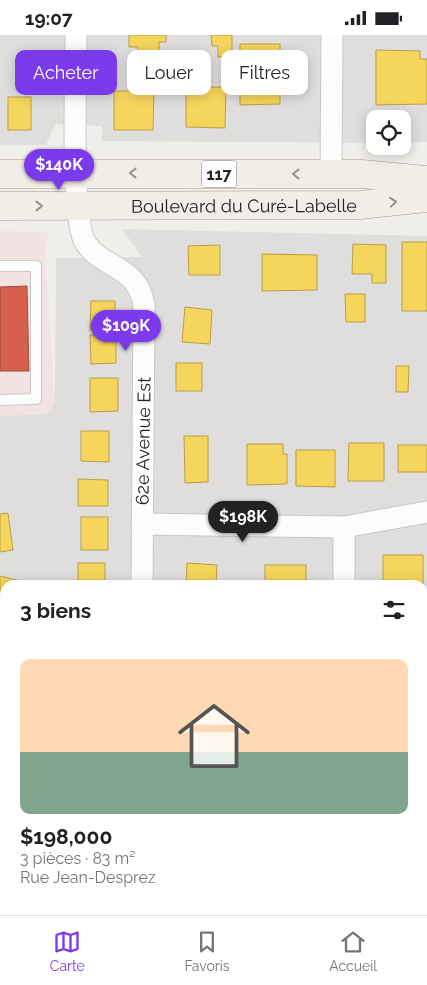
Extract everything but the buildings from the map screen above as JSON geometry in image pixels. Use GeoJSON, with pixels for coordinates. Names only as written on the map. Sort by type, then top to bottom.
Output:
{"type":"FeatureCollection","features":[{"type":"Feature","properties":{"kind":"main road","name":"Boulevard du Curé-Labelle"},"geometry":{"type":"LineString","coordinates":[[0,174],[331,173],[427,180]]}},
{"type":"Feature","properties":{"kind":"main road","name":"Boulevard du Curé-Labelle"},"geometry":{"type":"LineString","coordinates":[[0,207],[360,205],[427,198]]}},
{"type":"Feature","properties":{"kind":"street","name":"62e Avenue Est"},"geometry":{"type":"LineString","coordinates":[[76,35],[76,174],[81,230],[87,245],[131,277],[143,299],[142,580]]}},
{"type":"Feature","properties":{"kind":"street"},"geometry":{"type":"LineString","coordinates":[[331,173],[332,35]]}},
{"type":"Feature","properties":{"kind":"street"},"geometry":{"type":"LineString","coordinates":[[142,524],[344,527],[427,512]]}},
{"type":"Feature","properties":{"kind":"street"},"geometry":{"type":"LineString","coordinates":[[344,527],[344,580]]}},
{"type":"Feature","properties":{"kind":"lane"},"geometry":{"type":"LineString","coordinates":[[0,266],[36,266],[36,399],[0,400]]}},
{"type":"Feature","properties":{"kind":"shaded area"},"geometry":{"type":"Polygon","coordinates":[[[0,35],[427,35],[427,142],[411,143],[411,110],[366,110],[366,143],[102,141],[102,126],[55,124],[46,145],[0,145],[0,35]]]}},
{"type":"Feature","properties":{"kind":"shaded area"},"geometry":{"type":"Polygon","coordinates":[[[122,229],[427,236],[427,580],[0,580],[0,416],[46,414],[55,403],[56,258],[142,257],[122,229]]]}},
{"type":"Feature","properties":{"kind":"shaded area"},"geometry":{"type":"Polygon","coordinates":[[[0,231],[48,232],[45,254],[55,403],[46,414],[0,416],[0,231]]]}}]}
